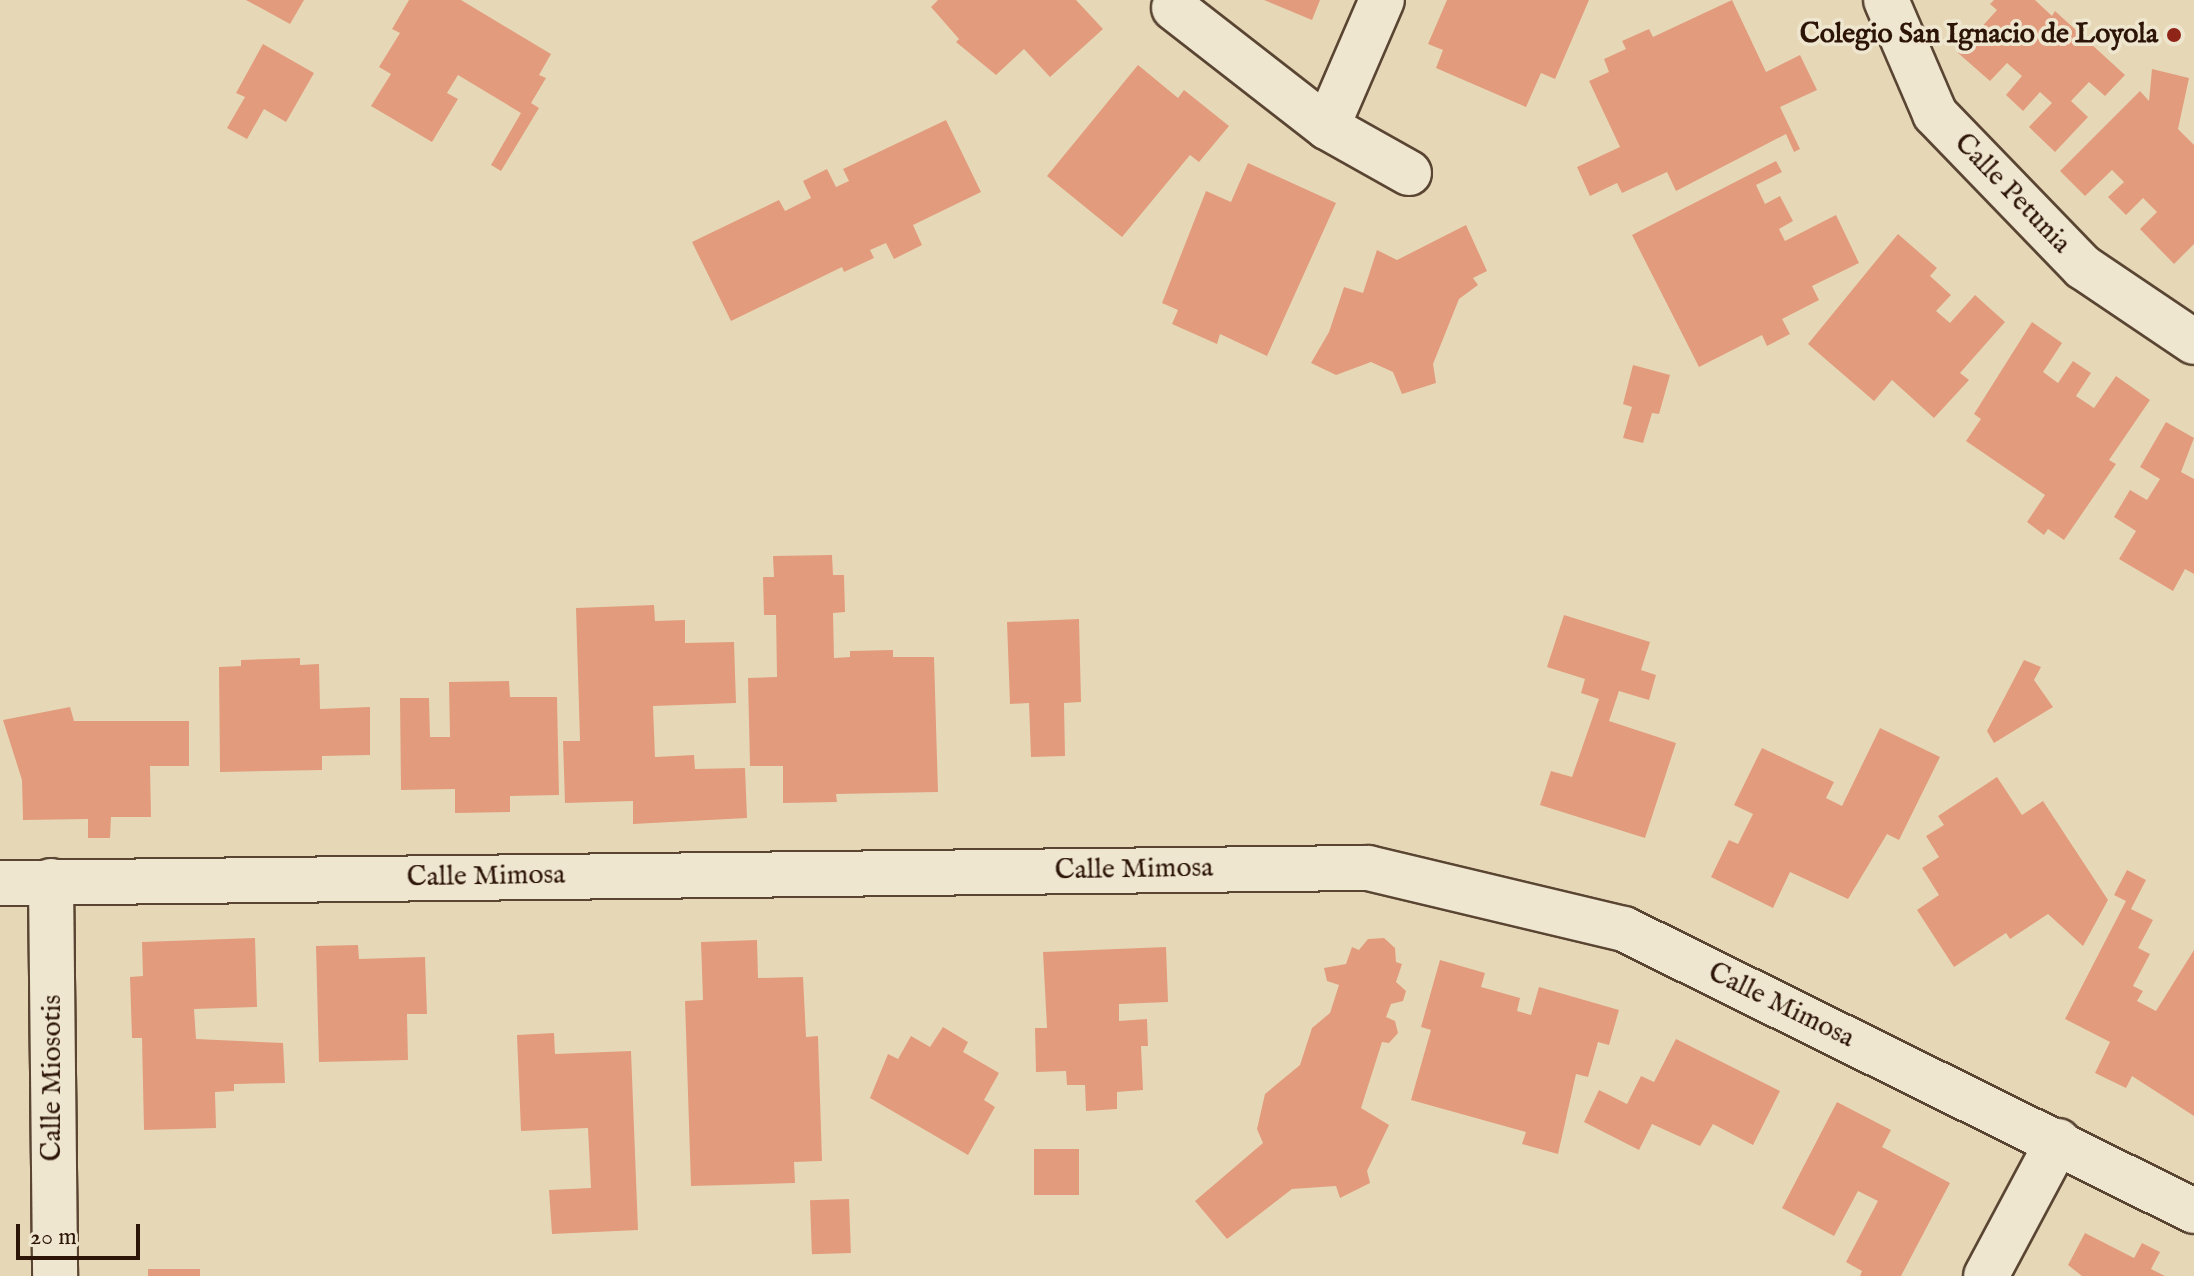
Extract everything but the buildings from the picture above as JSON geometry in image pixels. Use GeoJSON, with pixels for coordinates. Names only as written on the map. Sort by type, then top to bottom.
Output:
{"type":"FeatureCollection","features":[{"type":"Feature","properties":{"kind":"street"},"geometry":{"type":"LineString","coordinates":[[1327,127],[1382,0]]}},
{"type":"Feature","properties":{"kind":"street","name":"Calle Petunia"},"geometry":{"type":"LineString","coordinates":[[1886,0],[1935,114],[2083,267],[2194,342]]}},
{"type":"Feature","properties":{"kind":"street"},"geometry":{"type":"LineString","coordinates":[[1174,8],[1327,127],[1409,173]]}},
{"type":"Feature","properties":{"kind":"street","name":"Calle Mimosa"},"geometry":{"type":"LineString","coordinates":[[0,883],[1368,868],[1624,929],[2058,1141],[2194,1211]]}},
{"type":"Feature","properties":{"kind":"street","name":"Calle Miosotis"},"geometry":{"type":"LineString","coordinates":[[51,881],[55,1276]]}},
{"type":"Feature","properties":{"kind":"street"},"geometry":{"type":"LineString","coordinates":[[1986,1276],[2058,1141]]}},
{"type":"Feature","properties":{"kind":"place","name":"Colegio San Ignacio de Loyola"},"geometry":{"type":"Point","coordinates":[2174,35]}}]}
